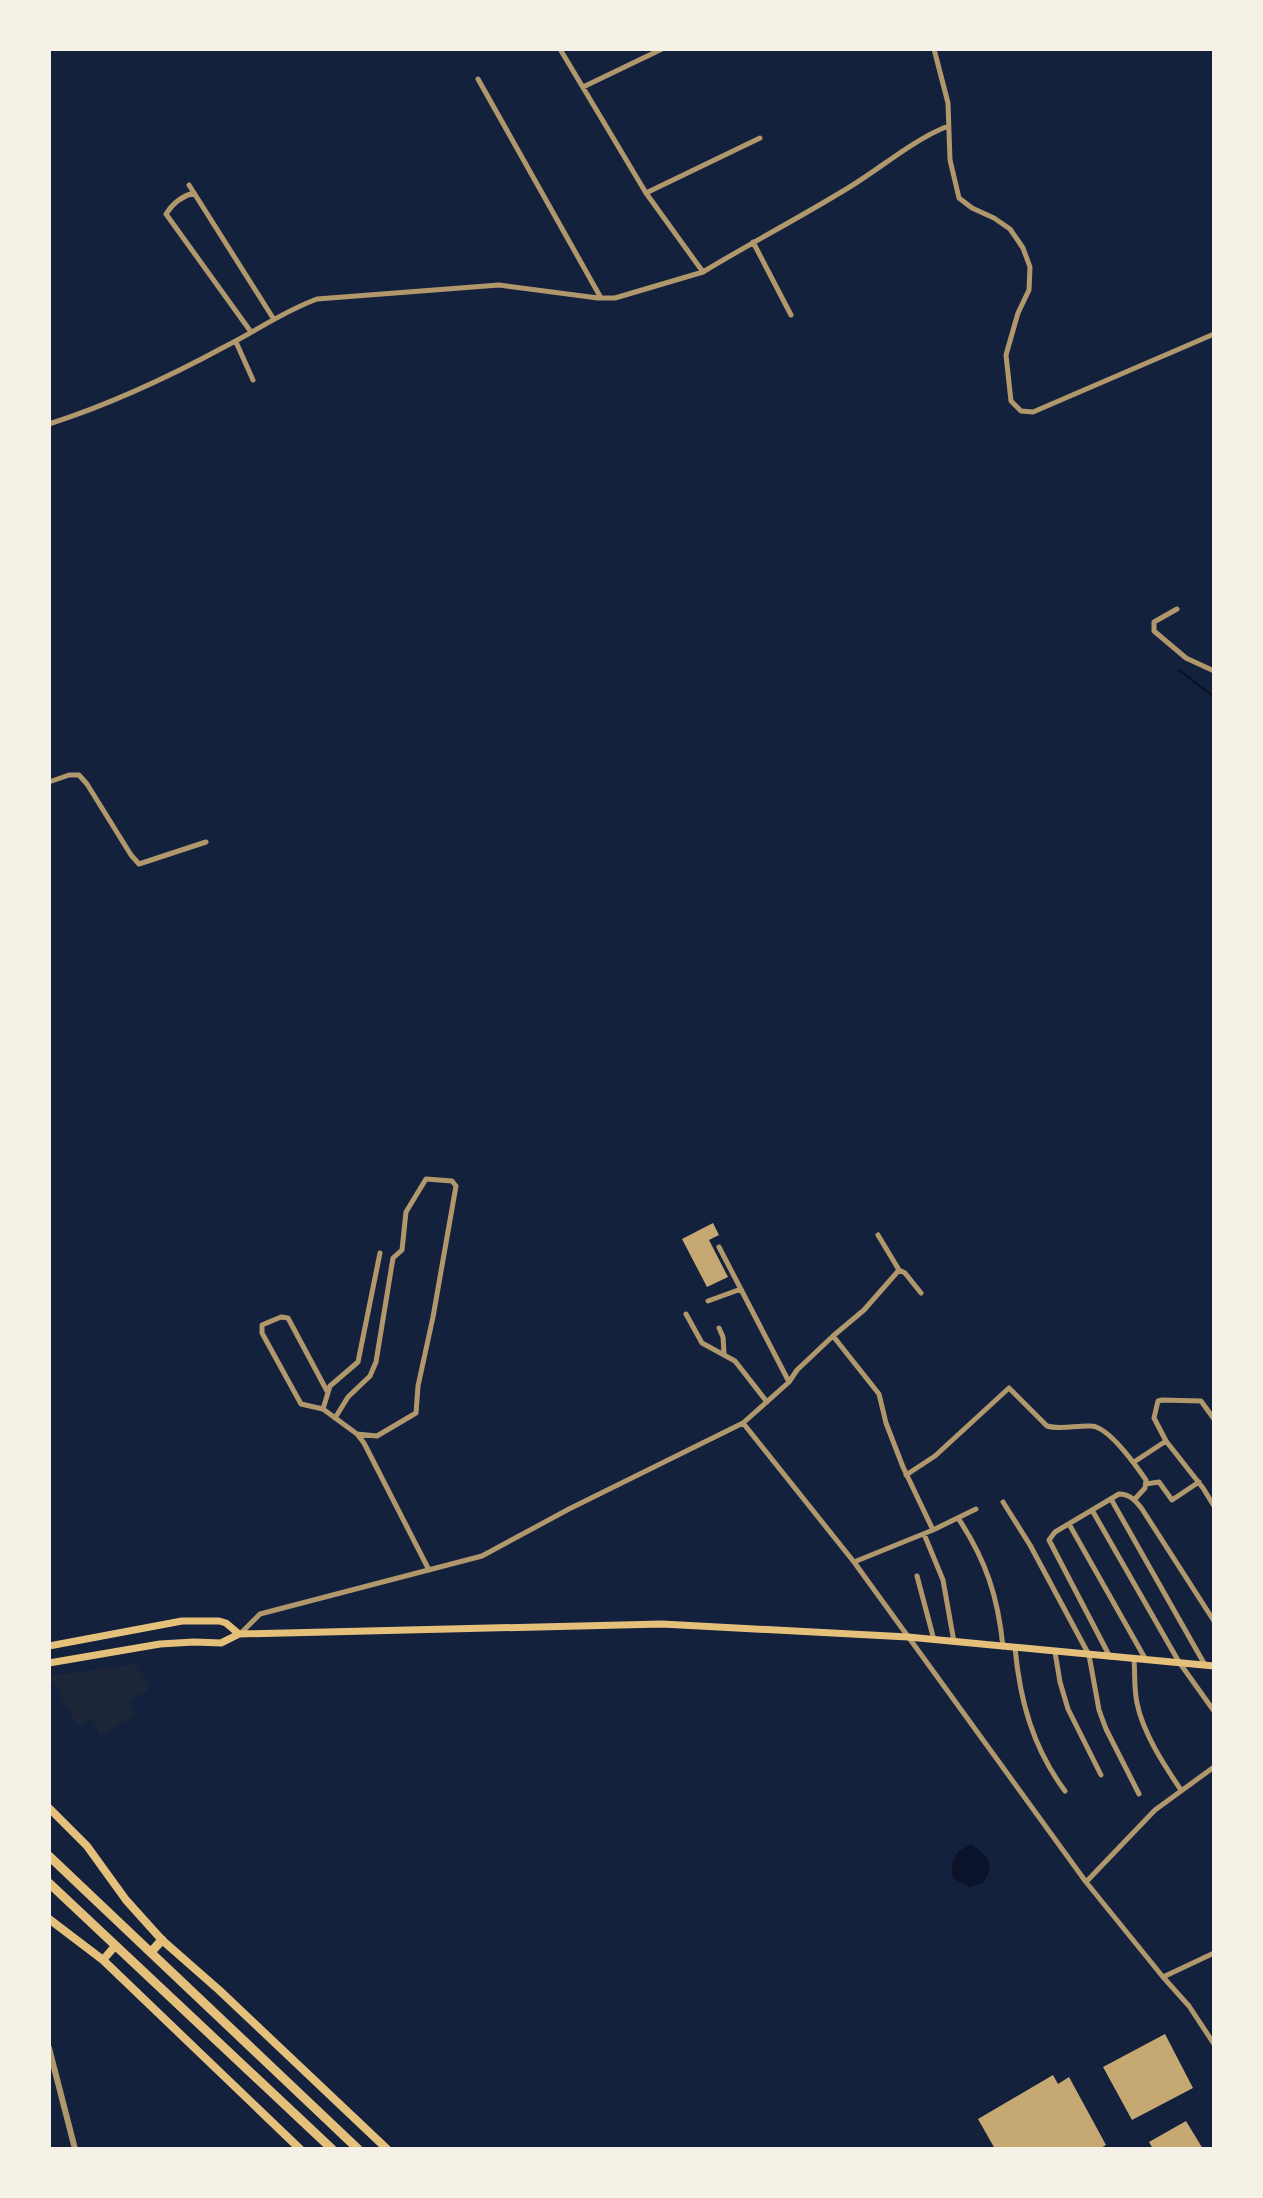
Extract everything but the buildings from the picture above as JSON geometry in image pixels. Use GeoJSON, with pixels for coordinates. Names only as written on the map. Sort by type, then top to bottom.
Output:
{"type":"FeatureCollection","features":[{"type":"Feature","properties":{"kind":"highway"},"geometry":{"type":"LineString","coordinates":[[49,1856],[358,2149]]}},
{"type":"Feature","properties":{"kind":"highway"},"geometry":{"type":"LineString","coordinates":[[49,1883],[332,2149]]}},
{"type":"Feature","properties":{"kind":"highway"},"geometry":{"type":"LineString","coordinates":[[151,1952],[162,1940]]}},
{"type":"Feature","properties":{"kind":"main road"},"geometry":{"type":"LineString","coordinates":[[49,1646],[163,1623],[219,1621],[226,1623],[239,1634]]}},
{"type":"Feature","properties":{"kind":"main road"},"geometry":{"type":"LineString","coordinates":[[49,1663],[160,1644],[221,1643],[239,1634],[662,1624],[908,1637],[1214,1666]]}},
{"type":"Feature","properties":{"kind":"main road"},"geometry":{"type":"LineString","coordinates":[[77,1641],[80,1658]]}},
{"type":"Feature","properties":{"kind":"main road"},"geometry":{"type":"LineString","coordinates":[[49,1808],[87,1846],[126,1900],[162,1940],[219,1990],[387,2149]]}},
{"type":"Feature","properties":{"kind":"main road"},"geometry":{"type":"LineString","coordinates":[[49,1919],[103,1960],[300,2149]]}},
{"type":"Feature","properties":{"kind":"main road"},"geometry":{"type":"LineString","coordinates":[[103,1960],[115,1946]]}},
{"type":"Feature","properties":{"kind":"street"},"geometry":{"type":"LineString","coordinates":[[560,49],[646,193],[703,272]]}},
{"type":"Feature","properties":{"kind":"street"},"geometry":{"type":"LineString","coordinates":[[583,87],[662,49]]}},
{"type":"Feature","properties":{"kind":"street"},"geometry":{"type":"LineString","coordinates":[[934,49],[951,116],[948,126],[950,160],[959,198],[1010,229],[1023,248],[1030,267],[1029,290],[1018,313],[1006,355],[1011,401],[1021,411],[1033,412],[1214,334]]}},
{"type":"Feature","properties":{"kind":"street"},"geometry":{"type":"LineString","coordinates":[[478,79],[601,298]]}},
{"type":"Feature","properties":{"kind":"street"},"geometry":{"type":"LineString","coordinates":[[49,424],[127,396],[236,342],[273,318],[317,299],[499,285],[615,298],[703,272],[948,126]]}},
{"type":"Feature","properties":{"kind":"street"},"geometry":{"type":"LineString","coordinates":[[646,193],[760,138]]}},
{"type":"Feature","properties":{"kind":"street"},"geometry":{"type":"LineString","coordinates":[[189,185],[273,318]]}},
{"type":"Feature","properties":{"kind":"street"},"geometry":{"type":"LineString","coordinates":[[194,193],[186,195],[166,214],[251,332]]}},
{"type":"Feature","properties":{"kind":"street"},"geometry":{"type":"LineString","coordinates":[[753,242],[791,315]]}},
{"type":"Feature","properties":{"kind":"street"},"geometry":{"type":"LineString","coordinates":[[236,342],[253,380]]}},
{"type":"Feature","properties":{"kind":"street"},"geometry":{"type":"LineString","coordinates":[[1177,609],[1154,622],[1154,631],[1186,657],[1214,671]]}},
{"type":"Feature","properties":{"kind":"street"},"geometry":{"type":"LineString","coordinates":[[49,782],[69,775],[79,775],[131,855],[139,863],[206,842]]}},
{"type":"Feature","properties":{"kind":"street"},"geometry":{"type":"LineString","coordinates":[[335,1418],[348,1397],[370,1376],[376,1362],[393,1258],[402,1250],[406,1212],[426,1179],[452,1181],[456,1186],[418,1386],[416,1413],[376,1436],[357,1434]]}},
{"type":"Feature","properties":{"kind":"street"},"geometry":{"type":"LineString","coordinates":[[877,1235],[899,1270],[905,1273],[921,1293]]}},
{"type":"Feature","properties":{"kind":"street"},"geometry":{"type":"LineString","coordinates":[[719,1247],[789,1382]]}},
{"type":"Feature","properties":{"kind":"street"},"geometry":{"type":"LineString","coordinates":[[323,1409],[327,1391],[358,1362],[380,1254]]}},
{"type":"Feature","properties":{"kind":"street"},"geometry":{"type":"LineString","coordinates":[[239,1634],[260,1614],[482,1556],[569,1509],[743,1423],[789,1382],[796,1370],[832,1336],[864,1310],[899,1270]]}},
{"type":"Feature","properties":{"kind":"street"},"geometry":{"type":"LineString","coordinates":[[708,1301],[741,1289]]}},
{"type":"Feature","properties":{"kind":"street"},"geometry":{"type":"LineString","coordinates":[[686,1314],[702,1343],[735,1361],[766,1402]]}},
{"type":"Feature","properties":{"kind":"street"},"geometry":{"type":"LineString","coordinates":[[327,1391],[288,1318],[281,1317],[262,1325],[262,1333],[297,1399],[306,1406],[323,1409],[357,1434],[364,1443],[429,1570]]}},
{"type":"Feature","properties":{"kind":"street"},"geometry":{"type":"LineString","coordinates":[[719,1328],[723,1337],[723,1353]]}},
{"type":"Feature","properties":{"kind":"street"},"geometry":{"type":"LineString","coordinates":[[832,1336],[879,1394],[886,1423],[906,1475],[933,1530]]}},
{"type":"Feature","properties":{"kind":"street"},"geometry":{"type":"LineString","coordinates":[[906,1475],[935,1456],[1008,1388],[1047,1426],[1097,1426],[1134,1462],[1146,1484]]}},
{"type":"Feature","properties":{"kind":"street"},"geometry":{"type":"LineString","coordinates":[[1214,1419],[1201,1401],[1163,1400],[1158,1402],[1154,1418],[1166,1441],[1199,1482],[1214,1506]]}},
{"type":"Feature","properties":{"kind":"street"},"geometry":{"type":"LineString","coordinates":[[743,1423],[854,1562],[1086,1882],[1189,2006],[1214,2044]]}},
{"type":"Feature","properties":{"kind":"street"},"geometry":{"type":"LineString","coordinates":[[1134,1462],[1166,1441]]}},
{"type":"Feature","properties":{"kind":"street"},"geometry":{"type":"LineString","coordinates":[[1134,1500],[1146,1484],[1159,1482],[1172,1500],[1199,1482]]}},
{"type":"Feature","properties":{"kind":"street"},"geometry":{"type":"LineString","coordinates":[[1111,1658],[1050,1545],[1051,1536],[1119,1494],[1126,1494],[1134,1500],[1214,1621]]}},
{"type":"Feature","properties":{"kind":"street"},"geometry":{"type":"LineString","coordinates":[[1111,1499],[1205,1665]]}},
{"type":"Feature","properties":{"kind":"street"},"geometry":{"type":"LineString","coordinates":[[1003,1502],[1030,1545],[1088,1655],[1106,1729],[1139,1794]]}},
{"type":"Feature","properties":{"kind":"street"},"geometry":{"type":"LineString","coordinates":[[854,1562],[924,1534],[976,1509]]}},
{"type":"Feature","properties":{"kind":"street"},"geometry":{"type":"LineString","coordinates":[[1092,1510],[1179,1662],[1214,1711]]}},
{"type":"Feature","properties":{"kind":"street"},"geometry":{"type":"LineString","coordinates":[[958,1518],[975,1546],[989,1578],[997,1601],[1003,1647]]}},
{"type":"Feature","properties":{"kind":"street"},"geometry":{"type":"LineString","coordinates":[[1069,1524],[1146,1660]]}},
{"type":"Feature","properties":{"kind":"street"},"geometry":{"type":"LineString","coordinates":[[924,1534],[943,1580],[954,1642]]}},
{"type":"Feature","properties":{"kind":"street"},"geometry":{"type":"LineString","coordinates":[[917,1576],[934,1640]]}},
{"type":"Feature","properties":{"kind":"street"},"geometry":{"type":"LineString","coordinates":[[1015,1648],[1018,1678],[1027,1717],[1039,1750],[1065,1791]]}},
{"type":"Feature","properties":{"kind":"street"},"geometry":{"type":"LineString","coordinates":[[1055,1652],[1059,1682],[1068,1709],[1101,1775]]}},
{"type":"Feature","properties":{"kind":"street"},"geometry":{"type":"LineString","coordinates":[[1134,1659],[1136,1702],[1155,1747],[1181,1790]]}},
{"type":"Feature","properties":{"kind":"street"},"geometry":{"type":"LineString","coordinates":[[1086,1882],[1155,1810],[1214,1767]]}},
{"type":"Feature","properties":{"kind":"street"},"geometry":{"type":"LineString","coordinates":[[1163,1977],[1214,1953]]}},
{"type":"Feature","properties":{"kind":"street"},"geometry":{"type":"LineString","coordinates":[[49,2048],[75,2149]]}},
{"type":"Feature","properties":{"kind":"shaded area"},"geometry":{"type":"Polygon","coordinates":[[[136,1664],[150,1689],[129,1701],[136,1715],[100,1735],[91,1719],[78,1726],[49,1676],[136,1664]]]}},
{"type":"Feature","properties":{"kind":"shaded area"},"geometry":{"type":"Polygon","coordinates":[[[972,1845],[983,1853],[990,1866],[983,1883],[969,1887],[953,1878],[952,1867],[957,1853],[972,1845]]]}},
{"type":"Feature","properties":{"kind":"waterway"},"geometry":{"type":"LineString","coordinates":[[1179,670],[1214,697]]}}]}
